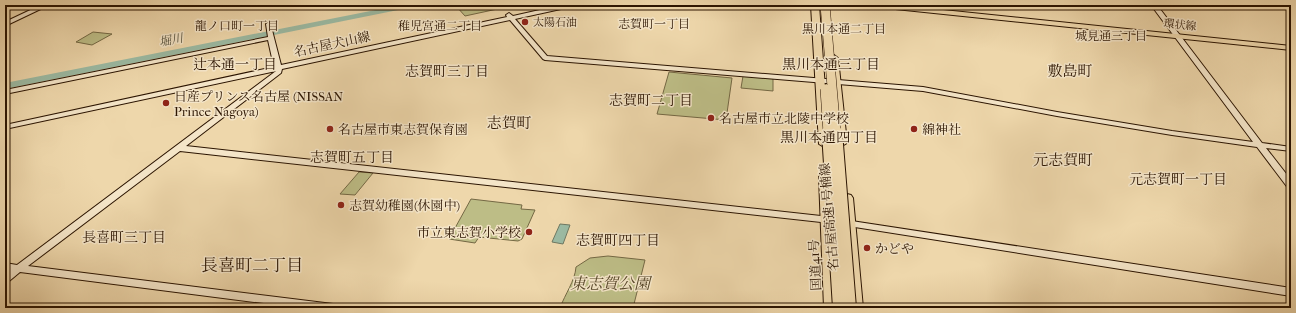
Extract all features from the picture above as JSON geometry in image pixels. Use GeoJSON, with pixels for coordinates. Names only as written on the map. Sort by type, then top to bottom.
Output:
{"type":"FeatureCollection","features":[{"type":"Feature","properties":{"kind":"highway","name":"国道41号"},"geometry":{"type":"LineString","coordinates":[[815,5],[831,308]]}},
{"type":"Feature","properties":{"kind":"highway","name":"名古屋高速1号楠線"},"geometry":{"type":"LineString","coordinates":[[819,5],[839,308]]}},
{"type":"Feature","properties":{"kind":"highway","name":"名古屋高速1号楠線"},"geometry":{"type":"LineString","coordinates":[[825,5],[850,308]]}},
{"type":"Feature","properties":{"kind":"highway"},"geometry":{"type":"LineString","coordinates":[[825,5],[825,18],[830,31],[836,81],[850,224],[856,308]]}},
{"type":"Feature","properties":{"kind":"main road","name":"環状線"},"geometry":{"type":"LineString","coordinates":[[876,5],[1291,44]]}},
{"type":"Feature","properties":{"kind":"main road","name":"環状線"},"geometry":{"type":"LineString","coordinates":[[908,5],[1291,48]]}},
{"type":"Feature","properties":{"kind":"street"},"geometry":{"type":"LineString","coordinates":[[5,24],[46,5]]}},
{"type":"Feature","properties":{"kind":"street","name":"名古屋犬山線"},"geometry":{"type":"LineString","coordinates":[[5,127],[511,16],[555,5]]}},
{"type":"Feature","properties":{"kind":"street","name":"名古屋犬山線"},"geometry":{"type":"LineString","coordinates":[[511,16],[570,5]]}},
{"type":"Feature","properties":{"kind":"street"},"geometry":{"type":"LineString","coordinates":[[1154,5],[1291,186]]}},
{"type":"Feature","properties":{"kind":"street"},"geometry":{"type":"LineString","coordinates":[[511,16],[545,58],[923,89],[1073,116],[1291,149]]}},
{"type":"Feature","properties":{"kind":"street"},"geometry":{"type":"LineString","coordinates":[[5,279],[279,72],[270,35],[270,24]]}},
{"type":"Feature","properties":{"kind":"street"},"geometry":{"type":"LineString","coordinates":[[5,92],[270,35]]}},
{"type":"Feature","properties":{"kind":"street","name":"名古屋犬山線"},"geometry":{"type":"LineString","coordinates":[[5,123],[279,67]]}},
{"type":"Feature","properties":{"kind":"street"},"geometry":{"type":"LineString","coordinates":[[179,148],[827,220],[1291,292]]}},
{"type":"Feature","properties":{"kind":"street"},"geometry":{"type":"LineString","coordinates":[[5,267],[333,308]]}},
{"type":"Feature","properties":{"kind":"green space"},"geometry":{"type":"Polygon","coordinates":[[[500,5],[502,8],[465,16],[456,6],[500,5]]]}},
{"type":"Feature","properties":{"kind":"green space"},"geometry":{"type":"Polygon","coordinates":[[[93,32],[112,34],[92,45],[76,42],[93,32]]]}},
{"type":"Feature","properties":{"kind":"green space"},"geometry":{"type":"Polygon","coordinates":[[[669,72],[732,78],[726,120],[657,114],[669,72]]]}},
{"type":"Feature","properties":{"kind":"green space"},"geometry":{"type":"Polygon","coordinates":[[[743,76],[773,78],[773,91],[741,88],[743,76]]]}},
{"type":"Feature","properties":{"kind":"green space"},"geometry":{"type":"Polygon","coordinates":[[[359,172],[373,173],[355,195],[340,194],[359,172]]]}},
{"type":"Feature","properties":{"kind":"green space"},"geometry":{"type":"Polygon","coordinates":[[[471,199],[522,205],[521,209],[535,210],[522,239],[518,241],[479,237],[475,243],[449,239],[471,199]]]}},
{"type":"Feature","properties":{"kind":"green space","name":"東志賀公園"},"geometry":{"type":"Polygon","coordinates":[[[608,256],[645,260],[633,308],[560,308],[572,282],[576,267],[590,258],[608,256]]]}},
{"type":"Feature","properties":{"kind":"shaded area"},"geometry":{"type":"Polygon","coordinates":[[[560,224],[570,225],[563,244],[552,242],[560,224]]]}},
{"type":"Feature","properties":{"kind":"waterway","name":"堀川"},"geometry":{"type":"LineString","coordinates":[[5,86],[413,5]]}},
{"type":"Feature","properties":{"kind":"place","name":"太陽石油"},"geometry":{"type":"Point","coordinates":[525,22]}},
{"type":"Feature","properties":{"kind":"place","name":"日産プリンス名古屋 (NISSAN Prince Nagoya)"},"geometry":{"type":"Point","coordinates":[166,103]}},
{"type":"Feature","properties":{"kind":"place","name":"名古屋市立北陵中学校"},"geometry":{"type":"Point","coordinates":[711,118]}},
{"type":"Feature","properties":{"kind":"place","name":"名古屋市東志賀保育園"},"geometry":{"type":"Point","coordinates":[330,129]}},
{"type":"Feature","properties":{"kind":"place","name":"綿神社"},"geometry":{"type":"Point","coordinates":[914,129]}},
{"type":"Feature","properties":{"kind":"place","name":"志賀幼稚園(休園中)"},"geometry":{"type":"Point","coordinates":[341,205]}},
{"type":"Feature","properties":{"kind":"place","name":"市立東志賀小学校"},"geometry":{"type":"Point","coordinates":[529,232]}},
{"type":"Feature","properties":{"kind":"place","name":"かどや"},"geometry":{"type":"Point","coordinates":[867,248]}},
{"type":"Feature","properties":{"kind":"district","name":"志賀町一丁目"},"geometry":{"type":"Point","coordinates":[654,24]}},
{"type":"Feature","properties":{"kind":"district","name":"龍ノ口町一丁目"},"geometry":{"type":"Point","coordinates":[237,26]}},
{"type":"Feature","properties":{"kind":"district","name":"稚児宮通二丁目"},"geometry":{"type":"Point","coordinates":[440,26]}},
{"type":"Feature","properties":{"kind":"district","name":"黒川本通二丁目"},"geometry":{"type":"Point","coordinates":[844,29]}},
{"type":"Feature","properties":{"kind":"district","name":"城見通三丁目"},"geometry":{"type":"Point","coordinates":[1111,36]}},
{"type":"Feature","properties":{"kind":"district","name":"辻本通一丁目"},"geometry":{"type":"Point","coordinates":[235,64]}},
{"type":"Feature","properties":{"kind":"district","name":"黒川本通三丁目"},"geometry":{"type":"Point","coordinates":[831,64]}},
{"type":"Feature","properties":{"kind":"district","name":"志賀町三丁目"},"geometry":{"type":"Point","coordinates":[447,71]}},
{"type":"Feature","properties":{"kind":"district","name":"敷島町"},"geometry":{"type":"Point","coordinates":[1070,71]}},
{"type":"Feature","properties":{"kind":"district","name":"志賀町二丁目"},"geometry":{"type":"Point","coordinates":[651,100]}},
{"type":"Feature","properties":{"kind":"district","name":"志賀町"},"geometry":{"type":"Point","coordinates":[509,123]}},
{"type":"Feature","properties":{"kind":"district","name":"黒川本通四丁目"},"geometry":{"type":"Point","coordinates":[829,137]}},
{"type":"Feature","properties":{"kind":"district","name":"志賀町五丁目"},"geometry":{"type":"Point","coordinates":[352,157]}},
{"type":"Feature","properties":{"kind":"district","name":"元志賀町"},"geometry":{"type":"Point","coordinates":[1063,160]}},
{"type":"Feature","properties":{"kind":"district","name":"元志賀町一丁目"},"geometry":{"type":"Point","coordinates":[1178,179]}},
{"type":"Feature","properties":{"kind":"district","name":"長喜町三丁目"},"geometry":{"type":"Point","coordinates":[124,237]}},
{"type":"Feature","properties":{"kind":"district","name":"志賀町四丁目"},"geometry":{"type":"Point","coordinates":[618,240]}},
{"type":"Feature","properties":{"kind":"district","name":"長喜町二丁目"},"geometry":{"type":"Point","coordinates":[252,265]}}]}
